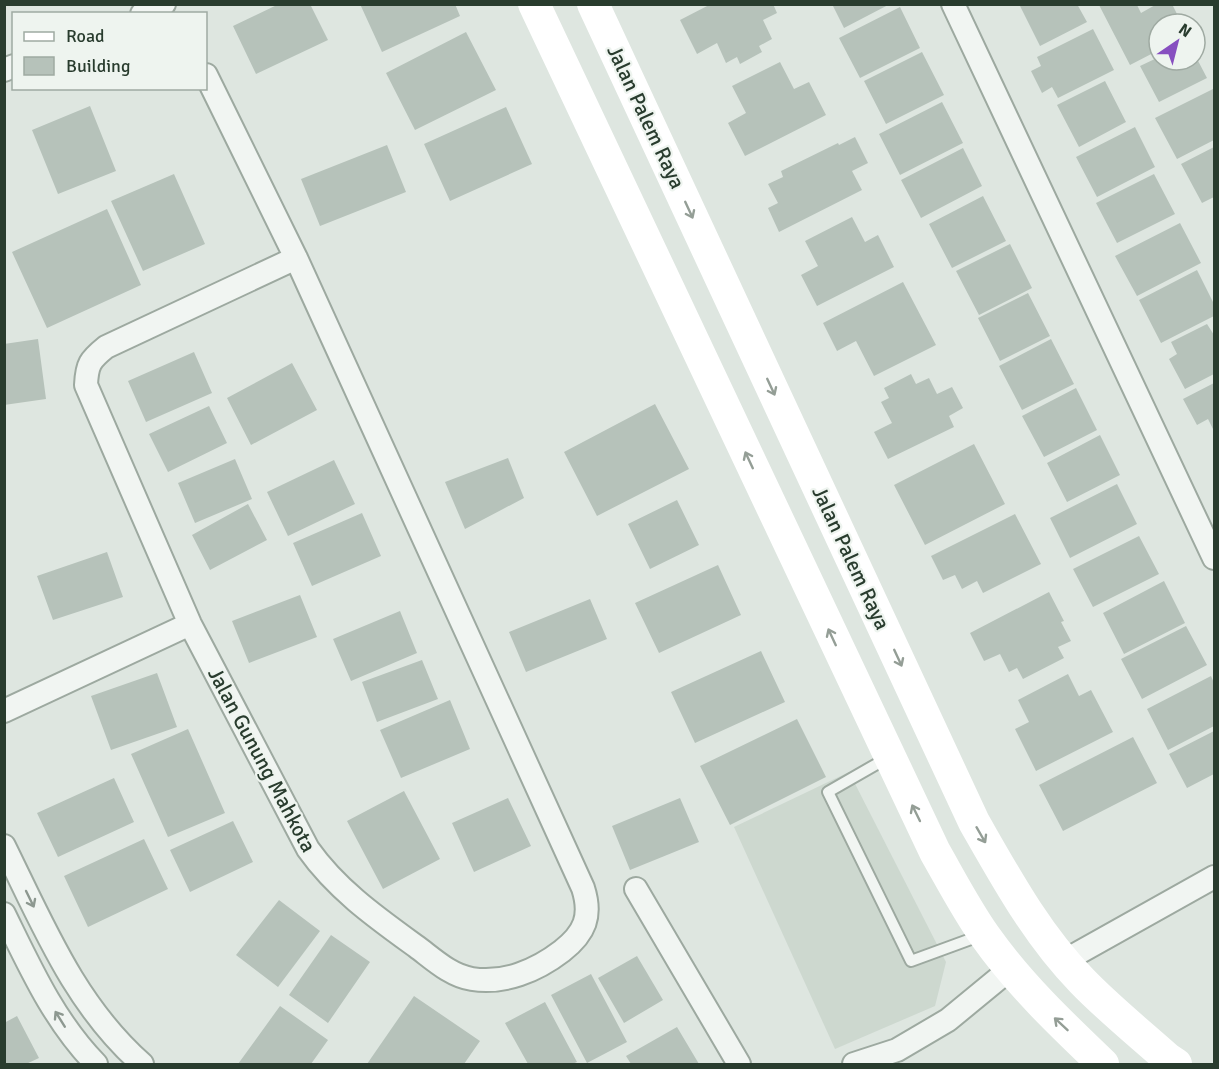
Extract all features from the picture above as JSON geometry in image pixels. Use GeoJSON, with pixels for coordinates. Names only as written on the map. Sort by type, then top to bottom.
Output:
{"type":"FeatureCollection","features":[{"type":"Feature","properties":{"kind":"street"},"geometry":{"type":"LineString","coordinates":[[146,12],[164,4]]}},
{"type":"Feature","properties":{"kind":"street"},"geometry":{"type":"LineString","coordinates":[[534,4],[935,852],[984,934],[1010,969],[1048,1013],[1103,1065]]}},
{"type":"Feature","properties":{"kind":"street","name":"Jalan Palem Raya"},"geometry":{"type":"LineString","coordinates":[[593,4],[974,822],[1020,901],[1064,961],[1083,982],[1176,1065]]}},
{"type":"Feature","properties":{"kind":"street"},"geometry":{"type":"LineString","coordinates":[[953,4],[1215,558]]}},
{"type":"Feature","properties":{"kind":"street","name":"Jalan Gunung Mahkota"},"geometry":{"type":"LineString","coordinates":[[207,77],[296,258],[583,888],[588,903],[588,915],[578,936],[556,955],[512,978],[485,980],[469,978],[449,970],[371,913],[322,868],[308,849],[190,624],[87,385],[87,370],[92,358],[106,347],[296,258]]}},
{"type":"Feature","properties":{"kind":"street"},"geometry":{"type":"LineString","coordinates":[[4,711],[190,624]]}},
{"type":"Feature","properties":{"kind":"street"},"geometry":{"type":"LineString","coordinates":[[4,846],[61,963],[103,1025],[142,1065]]}},
{"type":"Feature","properties":{"kind":"street"},"geometry":{"type":"LineString","coordinates":[[1064,961],[1215,877]]}},
{"type":"Feature","properties":{"kind":"street"},"geometry":{"type":"LineString","coordinates":[[636,889],[738,1065]]}},
{"type":"Feature","properties":{"kind":"street"},"geometry":{"type":"LineString","coordinates":[[4,914],[45,996],[67,1030],[96,1065]]}},
{"type":"Feature","properties":{"kind":"street"},"geometry":{"type":"LineString","coordinates":[[854,1065],[890,1057],[948,1020],[1010,969]]}},
{"type":"Feature","properties":{"kind":"lane"},"geometry":{"type":"LineString","coordinates":[[889,757],[828,792],[911,962],[984,934]]}},
{"type":"Feature","properties":{"kind":"shaded area"},"geometry":{"type":"Polygon","coordinates":[[[849,772],[946,962],[935,1006],[835,1049],[734,827],[849,772]]]}},
{"type":"Feature","properties":{"kind":"building"},"geometry":{"type":"Polygon","coordinates":[[[279,4],[310,4],[328,40],[256,74],[233,26],[279,4]]]}},
{"type":"Feature","properties":{"kind":"building"},"geometry":{"type":"Polygon","coordinates":[[[360,4],[455,4],[460,16],[382,52],[360,4]]]}},
{"type":"Feature","properties":{"kind":"building"},"geometry":{"type":"Polygon","coordinates":[[[711,4],[773,4],[777,13],[763,20],[772,39],[759,46],[762,52],[740,64],[737,57],[726,63],[717,43],[697,54],[680,20],[711,4]]]}},
{"type":"Feature","properties":{"kind":"building"},"geometry":{"type":"Polygon","coordinates":[[[832,4],[890,4],[844,28],[832,4]]]}},
{"type":"Feature","properties":{"kind":"building"},"geometry":{"type":"Polygon","coordinates":[[[1019,4],[1077,4],[1087,22],[1040,46],[1019,4]]]}},
{"type":"Feature","properties":{"kind":"building"},"geometry":{"type":"Polygon","coordinates":[[[1157,4],[1172,4],[1176,12],[1147,12],[1147,56],[1130,65],[1099,5],[1137,5],[1141,13],[1157,4]]]}},
{"type":"Feature","properties":{"kind":"building"},"geometry":{"type":"Polygon","coordinates":[[[900,7],[920,48],[860,78],[839,38],[900,7]]]}},
{"type":"Feature","properties":{"kind":"building"},"geometry":{"type":"Polygon","coordinates":[[[1093,29],[1114,70],[1058,98],[1052,87],[1042,93],[1031,71],[1041,66],[1037,57],[1093,29]]]}},
{"type":"Feature","properties":{"kind":"building"},"geometry":{"type":"Polygon","coordinates":[[[466,32],[496,90],[415,130],[386,73],[466,32]]]}},
{"type":"Feature","properties":{"kind":"building"},"geometry":{"type":"Polygon","coordinates":[[[922,52],[944,95],[886,124],[864,81],[922,52]]]}},
{"type":"Feature","properties":{"kind":"building"},"geometry":{"type":"Polygon","coordinates":[[[780,62],[794,89],[809,82],[826,115],[745,156],[728,123],[746,113],[732,86],[780,62]]]}},
{"type":"Feature","properties":{"kind":"building"},"geometry":{"type":"Polygon","coordinates":[[[1147,63],[1147,72],[1204,72],[1207,78],[1159,102],[1140,66],[1147,63]]]}},
{"type":"Feature","properties":{"kind":"building"},"geometry":{"type":"Polygon","coordinates":[[[1105,81],[1126,122],[1079,147],[1057,105],[1105,81]]]}},
{"type":"Feature","properties":{"kind":"building"},"geometry":{"type":"Polygon","coordinates":[[[1213,89],[1214,140],[1177,159],[1155,118],[1213,89]]]}},
{"type":"Feature","properties":{"kind":"building"},"geometry":{"type":"Polygon","coordinates":[[[942,102],[963,143],[900,175],[879,134],[942,102]]]}},
{"type":"Feature","properties":{"kind":"building"},"geometry":{"type":"Polygon","coordinates":[[[90,106],[116,171],[58,194],[32,130],[90,106]]]}},
{"type":"Feature","properties":{"kind":"building"},"geometry":{"type":"Polygon","coordinates":[[[506,107],[532,164],[450,201],[424,144],[506,107]]]}},
{"type":"Feature","properties":{"kind":"building"},"geometry":{"type":"Polygon","coordinates":[[[1135,127],[1155,167],[1097,197],[1076,157],[1135,127]]]}},
{"type":"Feature","properties":{"kind":"building"},"geometry":{"type":"Polygon","coordinates":[[[855,137],[868,163],[852,171],[862,190],[779,232],[768,208],[778,203],[768,184],[783,177],[781,171],[855,137]]]}},
{"type":"Feature","properties":{"kind":"building"},"geometry":{"type":"Polygon","coordinates":[[[387,145],[406,192],[320,226],[301,179],[387,145]]]}},
{"type":"Feature","properties":{"kind":"building"},"geometry":{"type":"Polygon","coordinates":[[[1214,147],[1214,197],[1202,203],[1181,164],[1214,147]]]}},
{"type":"Feature","properties":{"kind":"building"},"geometry":{"type":"Polygon","coordinates":[[[963,148],[982,186],[921,218],[901,180],[963,148]]]}},
{"type":"Feature","properties":{"kind":"building"},"geometry":{"type":"Polygon","coordinates":[[[174,174],[205,244],[143,271],[111,201],[174,174]]]}},
{"type":"Feature","properties":{"kind":"building"},"geometry":{"type":"Polygon","coordinates":[[[1154,174],[1175,214],[1117,243],[1096,203],[1154,174]]]}},
{"type":"Feature","properties":{"kind":"building"},"geometry":{"type":"Polygon","coordinates":[[[983,196],[1006,241],[952,268],[929,224],[983,196]]]}},
{"type":"Feature","properties":{"kind":"building"},"geometry":{"type":"Polygon","coordinates":[[[107,209],[141,285],[47,328],[12,252],[107,209]]]}},
{"type":"Feature","properties":{"kind":"building"},"geometry":{"type":"Polygon","coordinates":[[[852,217],[865,242],[878,235],[894,267],[817,306],[801,275],[818,266],[805,241],[852,217]]]}},
{"type":"Feature","properties":{"kind":"building"},"geometry":{"type":"Polygon","coordinates":[[[1180,223],[1201,263],[1137,296],[1115,256],[1180,223]]]}},
{"type":"Feature","properties":{"kind":"building"},"geometry":{"type":"Polygon","coordinates":[[[1010,244],[1032,288],[979,315],[956,271],[1010,244]]]}},
{"type":"Feature","properties":{"kind":"building"},"geometry":{"type":"Polygon","coordinates":[[[1197,270],[1214,304],[1214,316],[1161,343],[1139,300],[1197,270]]]}},
{"type":"Feature","properties":{"kind":"building"},"geometry":{"type":"Polygon","coordinates":[[[903,282],[936,345],[874,376],[856,341],[837,351],[823,323],[903,282]]]}},
{"type":"Feature","properties":{"kind":"building"},"geometry":{"type":"Polygon","coordinates":[[[1028,293],[1050,336],[1000,361],[978,318],[1028,293]]]}},
{"type":"Feature","properties":{"kind":"building"},"geometry":{"type":"Polygon","coordinates":[[[1207,324],[1214,335],[1214,374],[1185,389],[1169,359],[1177,354],[1171,342],[1207,324]]]}},
{"type":"Feature","properties":{"kind":"building"},"geometry":{"type":"Polygon","coordinates":[[[38,339],[46,399],[4,405],[4,344],[38,339]]]}},
{"type":"Feature","properties":{"kind":"building"},"geometry":{"type":"Polygon","coordinates":[[[1051,339],[1074,384],[1022,410],[999,366],[1051,339]]]}},
{"type":"Feature","properties":{"kind":"building"},"geometry":{"type":"Polygon","coordinates":[[[194,352],[212,393],[146,422],[128,381],[194,352]]]}},
{"type":"Feature","properties":{"kind":"building"},"geometry":{"type":"Polygon","coordinates":[[[292,363],[317,410],[251,445],[227,398],[292,363]]]}},
{"type":"Feature","properties":{"kind":"building"},"geometry":{"type":"Polygon","coordinates":[[[911,374],[916,384],[929,378],[937,394],[952,387],[963,408],[949,416],[954,427],[888,459],[874,432],[892,423],[881,402],[889,398],[884,388],[911,374]]]}},
{"type":"Feature","properties":{"kind":"building"},"geometry":{"type":"Polygon","coordinates":[[[1214,383],[1214,431],[1208,419],[1197,425],[1183,399],[1214,383]]]}},
{"type":"Feature","properties":{"kind":"building"},"geometry":{"type":"Polygon","coordinates":[[[1076,388],[1097,430],[1044,457],[1022,416],[1076,388]]]}},
{"type":"Feature","properties":{"kind":"building"},"geometry":{"type":"Polygon","coordinates":[[[655,404],[689,469],[597,516],[564,452],[655,404]]]}},
{"type":"Feature","properties":{"kind":"building"},"geometry":{"type":"Polygon","coordinates":[[[209,406],[227,443],[168,472],[149,434],[209,406]]]}},
{"type":"Feature","properties":{"kind":"building"},"geometry":{"type":"Polygon","coordinates":[[[1100,435],[1120,475],[1067,502],[1047,463],[1100,435]]]}},
{"type":"Feature","properties":{"kind":"building"},"geometry":{"type":"Polygon","coordinates":[[[974,444],[1005,504],[925,545],[894,485],[974,444]]]}},
{"type":"Feature","properties":{"kind":"building"},"geometry":{"type":"Polygon","coordinates":[[[508,458],[524,498],[465,529],[445,482],[508,458]]]}},
{"type":"Feature","properties":{"kind":"building"},"geometry":{"type":"Polygon","coordinates":[[[235,459],[252,499],[195,523],[178,483],[235,459]]]}},
{"type":"Feature","properties":{"kind":"building"},"geometry":{"type":"Polygon","coordinates":[[[334,460],[355,504],[288,536],[267,492],[334,460]]]}},
{"type":"Feature","properties":{"kind":"building"},"geometry":{"type":"Polygon","coordinates":[[[1117,484],[1137,524],[1070,558],[1050,518],[1117,484]]]}},
{"type":"Feature","properties":{"kind":"building"},"geometry":{"type":"Polygon","coordinates":[[[677,500],[699,545],[650,569],[628,524],[677,500]]]}},
{"type":"Feature","properties":{"kind":"building"},"geometry":{"type":"Polygon","coordinates":[[[248,504],[267,540],[210,570],[192,535],[248,504]]]}},
{"type":"Feature","properties":{"kind":"building"},"geometry":{"type":"Polygon","coordinates":[[[362,513],[381,556],[312,586],[293,543],[362,513]]]}},
{"type":"Feature","properties":{"kind":"building"},"geometry":{"type":"Polygon","coordinates":[[[1015,514],[1041,564],[983,593],[977,581],[962,589],[955,575],[943,580],[931,556],[1015,514]]]}},
{"type":"Feature","properties":{"kind":"building"},"geometry":{"type":"Polygon","coordinates":[[[1139,536],[1159,574],[1093,607],[1073,569],[1139,536]]]}},
{"type":"Feature","properties":{"kind":"building"},"geometry":{"type":"Polygon","coordinates":[[[107,552],[123,597],[53,620],[37,576],[107,552]]]}},
{"type":"Feature","properties":{"kind":"building"},"geometry":{"type":"Polygon","coordinates":[[[718,565],[741,615],[659,653],[635,603],[718,565]]]}},
{"type":"Feature","properties":{"kind":"building"},"geometry":{"type":"Polygon","coordinates":[[[1164,581],[1185,623],[1124,654],[1103,613],[1164,581]]]}},
{"type":"Feature","properties":{"kind":"building"},"geometry":{"type":"Polygon","coordinates":[[[1049,592],[1064,621],[1061,622],[1071,641],[1058,647],[1064,658],[1023,679],[1017,668],[1009,672],[1000,654],[984,661],[970,633],[1049,592]]]}},
{"type":"Feature","properties":{"kind":"building"},"geometry":{"type":"Polygon","coordinates":[[[300,595],[317,637],[249,663],[232,621],[300,595]]]}},
{"type":"Feature","properties":{"kind":"building"},"geometry":{"type":"Polygon","coordinates":[[[590,599],[607,639],[526,672],[509,632],[590,599]]]}},
{"type":"Feature","properties":{"kind":"building"},"geometry":{"type":"Polygon","coordinates":[[[400,611],[417,653],[351,681],[333,639],[400,611]]]}},
{"type":"Feature","properties":{"kind":"building"},"geometry":{"type":"Polygon","coordinates":[[[1186,626],[1207,665],[1142,699],[1121,659],[1186,626]]]}},
{"type":"Feature","properties":{"kind":"building"},"geometry":{"type":"Polygon","coordinates":[[[761,651],[785,702],[695,743],[671,692],[761,651]]]}},
{"type":"Feature","properties":{"kind":"building"},"geometry":{"type":"Polygon","coordinates":[[[422,660],[438,699],[377,722],[362,682],[422,660]]]}},
{"type":"Feature","properties":{"kind":"building"},"geometry":{"type":"Polygon","coordinates":[[[157,673],[177,727],[111,750],[91,696],[157,673]]]}},
{"type":"Feature","properties":{"kind":"building"},"geometry":{"type":"Polygon","coordinates":[[[1068,674],[1079,696],[1091,690],[1113,732],[1036,771],[1015,729],[1029,722],[1018,700],[1068,674]]]}},
{"type":"Feature","properties":{"kind":"building"},"geometry":{"type":"Polygon","coordinates":[[[1211,676],[1214,683],[1214,726],[1168,750],[1147,709],[1211,676]]]}},
{"type":"Feature","properties":{"kind":"building"},"geometry":{"type":"Polygon","coordinates":[[[450,700],[470,749],[401,778],[380,730],[450,700]]]}},
{"type":"Feature","properties":{"kind":"building"},"geometry":{"type":"Polygon","coordinates":[[[797,719],[826,777],[730,825],[700,766],[797,719]]]}},
{"type":"Feature","properties":{"kind":"building"},"geometry":{"type":"Polygon","coordinates":[[[188,729],[225,813],[168,837],[131,754],[188,729]]]}},
{"type":"Feature","properties":{"kind":"building"},"geometry":{"type":"Polygon","coordinates":[[[1214,731],[1214,774],[1187,788],[1169,754],[1214,731]]]}},
{"type":"Feature","properties":{"kind":"building"},"geometry":{"type":"Polygon","coordinates":[[[1133,737],[1157,783],[1063,831],[1039,785],[1133,737]]]}},
{"type":"Feature","properties":{"kind":"building"},"geometry":{"type":"Polygon","coordinates":[[[114,778],[134,822],[58,857],[37,813],[114,778]]]}},
{"type":"Feature","properties":{"kind":"building"},"geometry":{"type":"Polygon","coordinates":[[[404,791],[440,859],[383,889],[347,821],[404,791]]]}},
{"type":"Feature","properties":{"kind":"building"},"geometry":{"type":"Polygon","coordinates":[[[508,798],[531,846],[474,872],[452,823],[508,798]]]}},
{"type":"Feature","properties":{"kind":"building"},"geometry":{"type":"Polygon","coordinates":[[[680,798],[699,842],[630,870],[612,826],[680,798]]]}},
{"type":"Feature","properties":{"kind":"building"},"geometry":{"type":"Polygon","coordinates":[[[233,821],[253,862],[190,892],[170,850],[233,821]]]}},
{"type":"Feature","properties":{"kind":"building"},"geometry":{"type":"Polygon","coordinates":[[[144,839],[168,889],[88,927],[64,876],[144,839]]]}},
{"type":"Feature","properties":{"kind":"building"},"geometry":{"type":"Polygon","coordinates":[[[279,900],[320,931],[278,987],[236,955],[279,900]]]}},
{"type":"Feature","properties":{"kind":"building"},"geometry":{"type":"Polygon","coordinates":[[[331,935],[370,962],[328,1023],[289,995],[331,935]]]}},
{"type":"Feature","properties":{"kind":"building"},"geometry":{"type":"Polygon","coordinates":[[[637,956],[663,1000],[624,1023],[598,978],[637,956]]]}},
{"type":"Feature","properties":{"kind":"building"},"geometry":{"type":"Polygon","coordinates":[[[591,974],[627,1042],[587,1063],[551,995],[591,974]]]}},
{"type":"Feature","properties":{"kind":"building"},"geometry":{"type":"Polygon","coordinates":[[[414,996],[480,1041],[464,1064],[367,1064],[414,996]]]}},
{"type":"Feature","properties":{"kind":"building"},"geometry":{"type":"Polygon","coordinates":[[[545,1002],[577,1062],[528,1064],[505,1023],[545,1002]]]}},
{"type":"Feature","properties":{"kind":"building"},"geometry":{"type":"Polygon","coordinates":[[[280,1006],[328,1040],[311,1064],[238,1064],[280,1006]]]}},
{"type":"Feature","properties":{"kind":"building"},"geometry":{"type":"Polygon","coordinates":[[[17,1016],[39,1058],[26,1064],[4,1064],[4,1023],[17,1016]]]}},
{"type":"Feature","properties":{"kind":"building"},"geometry":{"type":"Polygon","coordinates":[[[677,1027],[699,1064],[631,1064],[626,1056],[677,1027]]]}}]}
